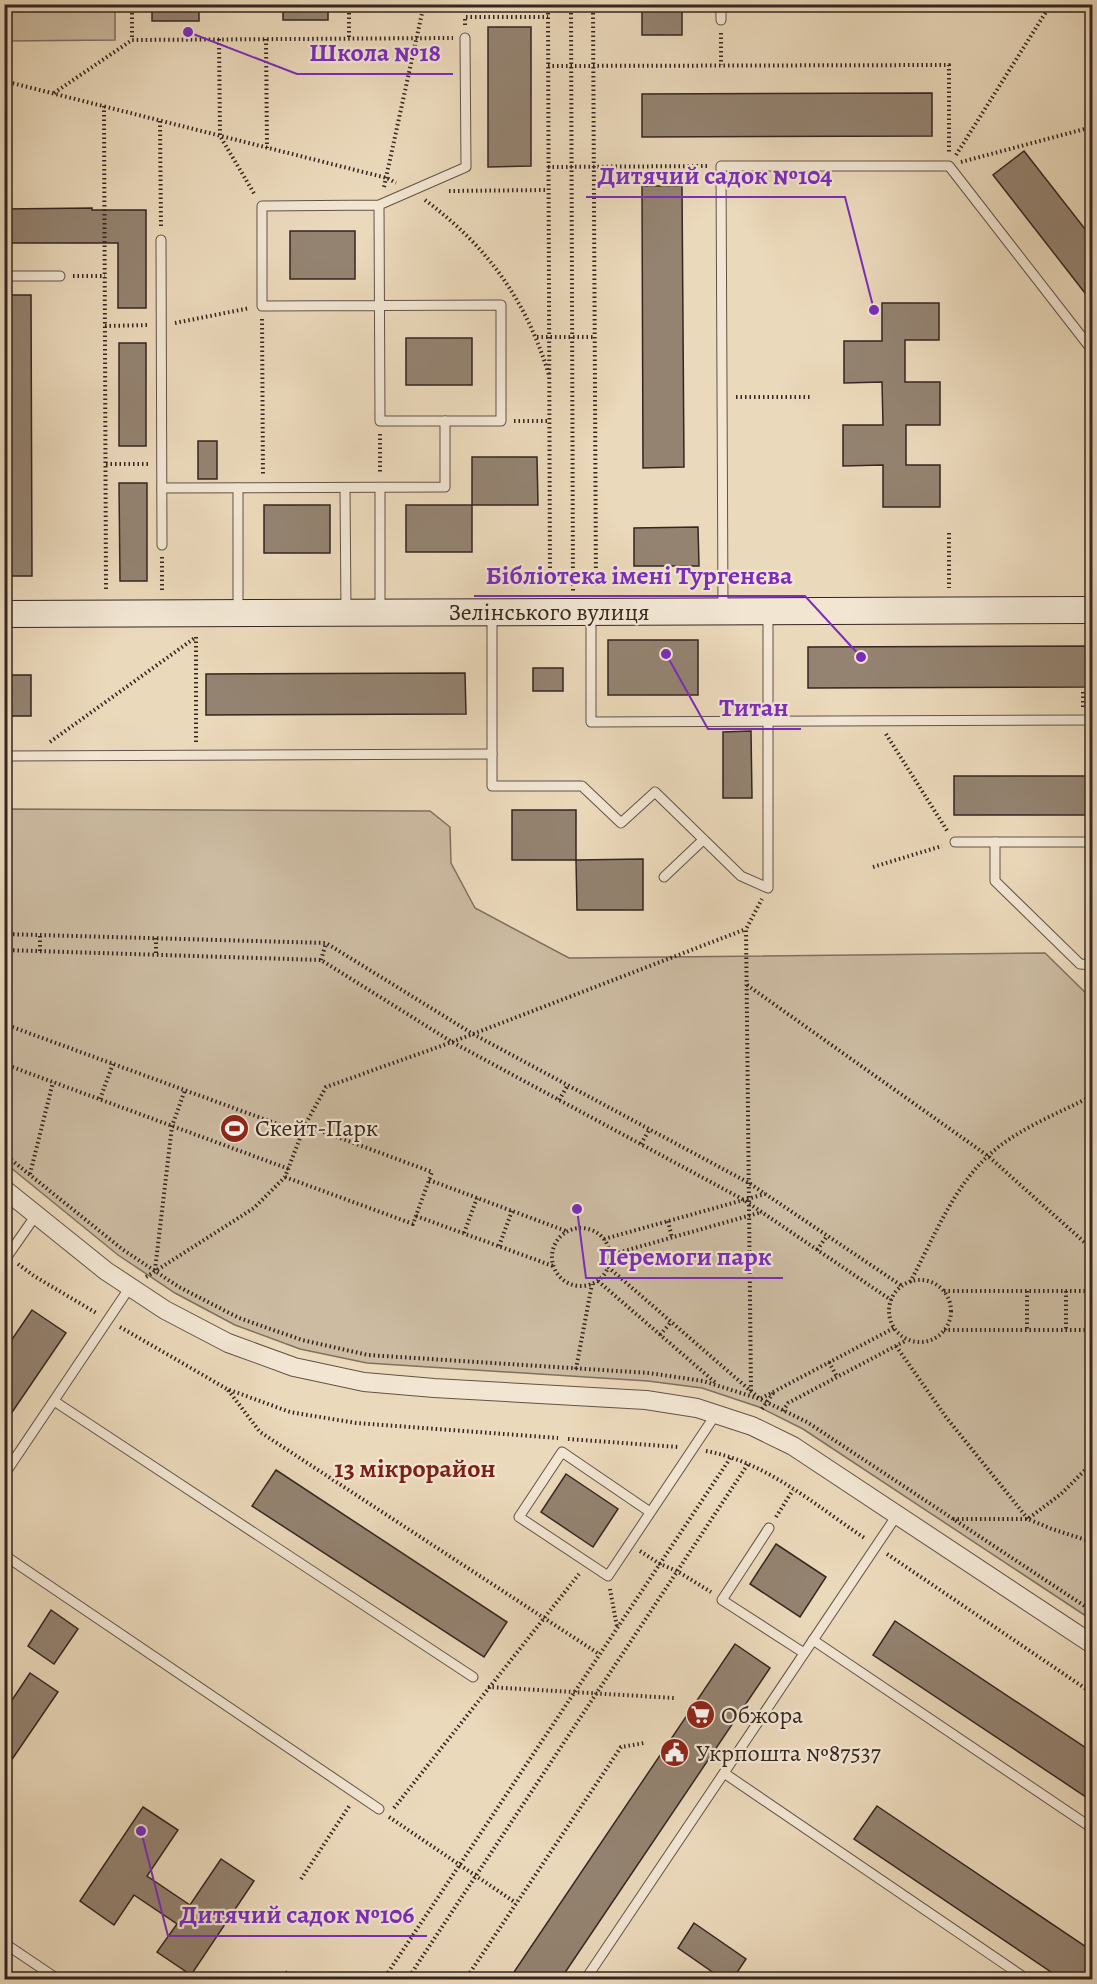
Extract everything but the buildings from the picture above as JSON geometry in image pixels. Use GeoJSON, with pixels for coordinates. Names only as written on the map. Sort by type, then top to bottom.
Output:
{"type":"FeatureCollection","features":[{"type":"Feature","properties":{"kind":"street","name":"Зелінського вулиця"},"geometry":{"type":"LineString","coordinates":[[4,614],[492,612],[594,600],[723,611],[1092,610]]}},
{"type":"Feature","properties":{"kind":"street"},"geometry":{"type":"LineString","coordinates":[[4,1189],[106,1271],[165,1310],[228,1343],[294,1367],[364,1382],[646,1400],[697,1408],[752,1426],[793,1446],[1092,1644]]}},
{"type":"Feature","properties":{"kind":"lane"},"geometry":{"type":"LineString","coordinates":[[721,4],[721,20]]}},
{"type":"Feature","properties":{"kind":"lane"},"geometry":{"type":"LineString","coordinates":[[379,205],[379,306],[380,421],[501,421],[501,305],[379,306],[262,306],[262,206],[379,205],[466,167],[465,38]]}},
{"type":"Feature","properties":{"kind":"lane"},"geometry":{"type":"LineString","coordinates":[[723,611],[721,166],[949,166],[1092,350]]}},
{"type":"Feature","properties":{"kind":"lane"},"geometry":{"type":"LineString","coordinates":[[161,240],[162,545]]}},
{"type":"Feature","properties":{"kind":"lane"},"geometry":{"type":"LineString","coordinates":[[4,276],[60,276]]}},
{"type":"Feature","properties":{"kind":"lane"},"geometry":{"type":"LineString","coordinates":[[162,488],[445,487],[445,421]]}},
{"type":"Feature","properties":{"kind":"lane"},"geometry":{"type":"LineString","coordinates":[[238,488],[238,613]]}},
{"type":"Feature","properties":{"kind":"lane"},"geometry":{"type":"LineString","coordinates":[[345,488],[346,613]]}},
{"type":"Feature","properties":{"kind":"lane"},"geometry":{"type":"LineString","coordinates":[[380,488],[380,613]]}},
{"type":"Feature","properties":{"kind":"lane"},"geometry":{"type":"LineString","coordinates":[[594,600],[591,722],[1092,720]]}},
{"type":"Feature","properties":{"kind":"lane"},"geometry":{"type":"LineString","coordinates":[[492,612],[492,786],[582,786],[621,823],[655,792],[741,876],[768,888],[768,611]]}},
{"type":"Feature","properties":{"kind":"lane"},"geometry":{"type":"LineString","coordinates":[[4,756],[492,754]]}},
{"type":"Feature","properties":{"kind":"lane"},"geometry":{"type":"LineString","coordinates":[[664,877],[703,840]]}},
{"type":"Feature","properties":{"kind":"lane"},"geometry":{"type":"LineString","coordinates":[[955,842],[1092,842]]}},
{"type":"Feature","properties":{"kind":"lane"},"geometry":{"type":"LineString","coordinates":[[995,842],[995,881],[1080,964],[1092,965]]}},
{"type":"Feature","properties":{"kind":"lane"},"geometry":{"type":"LineString","coordinates":[[4,1261],[36,1215]]}},
{"type":"Feature","properties":{"kind":"lane"},"geometry":{"type":"LineString","coordinates":[[4,1475],[130,1287]]}},
{"type":"Feature","properties":{"kind":"lane"},"geometry":{"type":"LineString","coordinates":[[54,1401],[473,1677]]}},
{"type":"Feature","properties":{"kind":"lane"},"geometry":{"type":"LineString","coordinates":[[650,1512],[562,1452],[519,1517],[608,1576],[716,1414]]}},
{"type":"Feature","properties":{"kind":"lane"},"geometry":{"type":"LineString","coordinates":[[585,1980],[897,1515]]}},
{"type":"Feature","properties":{"kind":"lane"},"geometry":{"type":"LineString","coordinates":[[769,1528],[722,1600],[804,1653]]}},
{"type":"Feature","properties":{"kind":"lane"},"geometry":{"type":"LineString","coordinates":[[4,1555],[379,1809]]}},
{"type":"Feature","properties":{"kind":"lane"},"geometry":{"type":"LineString","coordinates":[[813,1640],[1092,1828]]}},
{"type":"Feature","properties":{"kind":"lane"},"geometry":{"type":"LineString","coordinates":[[724,1773],[1028,1980]]}},
{"type":"Feature","properties":{"kind":"lane"},"geometry":{"type":"LineString","coordinates":[[4,1943],[59,1980]]}},
{"type":"Feature","properties":{"kind":"path"},"geometry":{"type":"LineString","coordinates":[[132,4],[132,40]]}},
{"type":"Feature","properties":{"kind":"path"},"geometry":{"type":"LineString","coordinates":[[349,4],[349,39]]}},
{"type":"Feature","properties":{"kind":"path"},"geometry":{"type":"LineString","coordinates":[[548,4],[550,589]]}},
{"type":"Feature","properties":{"kind":"path"},"geometry":{"type":"LineString","coordinates":[[571,4],[573,589]]}},
{"type":"Feature","properties":{"kind":"path"},"geometry":{"type":"LineString","coordinates":[[593,4],[594,600]]}},
{"type":"Feature","properties":{"kind":"path"},"geometry":{"type":"LineString","coordinates":[[949,166],[1051,4]]}},
{"type":"Feature","properties":{"kind":"path"},"geometry":{"type":"LineString","coordinates":[[379,205],[387,178],[424,6]]}},
{"type":"Feature","properties":{"kind":"path"},"geometry":{"type":"LineString","coordinates":[[465,17],[548,17]]}},
{"type":"Feature","properties":{"kind":"path"},"geometry":{"type":"LineString","coordinates":[[721,20],[721,65]]}},
{"type":"Feature","properties":{"kind":"path"},"geometry":{"type":"LineString","coordinates":[[53,93],[132,40],[465,38]]}},
{"type":"Feature","properties":{"kind":"path"},"geometry":{"type":"LineString","coordinates":[[219,39],[220,136],[262,206]]}},
{"type":"Feature","properties":{"kind":"path"},"geometry":{"type":"LineString","coordinates":[[266,39],[267,148]]}},
{"type":"Feature","properties":{"kind":"path"},"geometry":{"type":"LineString","coordinates":[[548,66],[949,65],[949,166]]}},
{"type":"Feature","properties":{"kind":"path"},"geometry":{"type":"LineString","coordinates":[[4,81],[387,178]]}},
{"type":"Feature","properties":{"kind":"path"},"geometry":{"type":"LineString","coordinates":[[104,106],[106,590]]}},
{"type":"Feature","properties":{"kind":"path"},"geometry":{"type":"LineString","coordinates":[[160,121],[161,240]]}},
{"type":"Feature","properties":{"kind":"path"},"geometry":{"type":"LineString","coordinates":[[949,166],[1092,127]]}},
{"type":"Feature","properties":{"kind":"path"},"geometry":{"type":"LineString","coordinates":[[548,167],[721,166]]}},
{"type":"Feature","properties":{"kind":"path"},"geometry":{"type":"LineString","coordinates":[[412,191],[548,190]]}},
{"type":"Feature","properties":{"kind":"path"},"geometry":{"type":"LineString","coordinates":[[412,191],[444,214],[473,241],[499,272],[537,337],[549,375]]}},
{"type":"Feature","properties":{"kind":"path"},"geometry":{"type":"LineString","coordinates":[[60,276],[105,276]]}},
{"type":"Feature","properties":{"kind":"path"},"geometry":{"type":"LineString","coordinates":[[105,326],[161,326],[262,306],[262,488]]}},
{"type":"Feature","properties":{"kind":"path"},"geometry":{"type":"LineString","coordinates":[[537,337],[595,337]]}},
{"type":"Feature","properties":{"kind":"path"},"geometry":{"type":"LineString","coordinates":[[722,397],[810,397]]}},
{"type":"Feature","properties":{"kind":"path"},"geometry":{"type":"LineString","coordinates":[[501,421],[549,420]]}},
{"type":"Feature","properties":{"kind":"path"},"geometry":{"type":"LineString","coordinates":[[380,421],[380,488]]}},
{"type":"Feature","properties":{"kind":"path"},"geometry":{"type":"LineString","coordinates":[[106,464],[162,464]]}},
{"type":"Feature","properties":{"kind":"path"},"geometry":{"type":"LineString","coordinates":[[949,533],[949,588]]}},
{"type":"Feature","properties":{"kind":"path"},"geometry":{"type":"LineString","coordinates":[[162,545],[162,590]]}},
{"type":"Feature","properties":{"kind":"path"},"geometry":{"type":"LineString","coordinates":[[31,756],[196,637],[196,755]]}},
{"type":"Feature","properties":{"kind":"path"},"geometry":{"type":"LineString","coordinates":[[1083,692],[1092,692]]}},
{"type":"Feature","properties":{"kind":"path"},"geometry":{"type":"LineString","coordinates":[[873,867],[955,842],[878,721]]}},
{"type":"Feature","properties":{"kind":"path"},"geometry":{"type":"LineString","coordinates":[[751,1391],[746,928],[757,909]]}},
{"type":"Feature","properties":{"kind":"path"},"geometry":{"type":"LineString","coordinates":[[130,1287],[254,1208],[285,1177],[305,1125],[326,1087],[452,1042],[746,928]]}},
{"type":"Feature","properties":{"kind":"path"},"geometry":{"type":"LineString","coordinates":[[4,934],[326,943],[473,1034],[749,1183],[902,1286]]}},
{"type":"Feature","properties":{"kind":"path"},"geometry":{"type":"LineString","coordinates":[[40,935],[40,951]]}},
{"type":"Feature","properties":{"kind":"path"},"geometry":{"type":"LineString","coordinates":[[156,938],[156,955]]}},
{"type":"Feature","properties":{"kind":"path"},"geometry":{"type":"LineString","coordinates":[[321,960],[326,943]]}},
{"type":"Feature","properties":{"kind":"path"},"geometry":{"type":"LineString","coordinates":[[4,950],[321,960],[452,1042],[749,1201],[891,1300]]}},
{"type":"Feature","properties":{"kind":"path"},"geometry":{"type":"LineString","coordinates":[[747,985],[988,1156],[1092,1249]]}},
{"type":"Feature","properties":{"kind":"path"},"geometry":{"type":"LineString","coordinates":[[4,1024],[302,1133]]}},
{"type":"Feature","properties":{"kind":"path"},"geometry":{"type":"LineString","coordinates":[[4,1064],[289,1169]]}},
{"type":"Feature","properties":{"kind":"path"},"geometry":{"type":"LineString","coordinates":[[100,1099],[113,1064]]}},
{"type":"Feature","properties":{"kind":"path"},"geometry":{"type":"LineString","coordinates":[[30,1174],[53,1082]]}},
{"type":"Feature","properties":{"kind":"path"},"geometry":{"type":"LineString","coordinates":[[559,1100],[568,1086]]}},
{"type":"Feature","properties":{"kind":"path"},"geometry":{"type":"LineString","coordinates":[[155,1271],[172,1126],[185,1090]]}},
{"type":"Feature","properties":{"kind":"path"},"geometry":{"type":"LineString","coordinates":[[910,1282],[959,1190],[988,1156],[1021,1133],[1092,1096]]}},
{"type":"Feature","properties":{"kind":"path"},"geometry":{"type":"LineString","coordinates":[[285,1177],[413,1224],[432,1172],[305,1125]]}},
{"type":"Feature","properties":{"kind":"path"},"geometry":{"type":"LineString","coordinates":[[641,1144],[650,1130]]}},
{"type":"Feature","properties":{"kind":"path"},"geometry":{"type":"LineString","coordinates":[[4,1154],[122,1249],[178,1287],[239,1317],[302,1340],[368,1355],[649,1373],[703,1381],[760,1399],[807,1422],[1092,1611]]}},
{"type":"Feature","properties":{"kind":"path"},"geometry":{"type":"LineString","coordinates":[[429,1180],[567,1231]]}},
{"type":"Feature","properties":{"kind":"path"},"geometry":{"type":"LineString","coordinates":[[749,1201],[765,1194]]}},
{"type":"Feature","properties":{"kind":"path"},"geometry":{"type":"LineString","coordinates":[[464,1233],[477,1198]]}},
{"type":"Feature","properties":{"kind":"path"},"geometry":{"type":"LineString","coordinates":[[604,1239],[744,1200]]}},
{"type":"Feature","properties":{"kind":"path"},"geometry":{"type":"LineString","coordinates":[[499,1246],[512,1211]]}},
{"type":"Feature","properties":{"kind":"path"},"geometry":{"type":"LineString","coordinates":[[610,1256],[762,1212]]}},
{"type":"Feature","properties":{"kind":"path"},"geometry":{"type":"LineString","coordinates":[[416,1216],[553,1266]]}},
{"type":"Feature","properties":{"kind":"path"},"geometry":{"type":"LineString","coordinates":[[668,1221],[672,1238]]}},
{"type":"Feature","properties":{"kind":"path"},"geometry":{"type":"LineString","coordinates":[[580,1227],[587,1228],[604,1239],[610,1256],[608,1267],[598,1281],[585,1286],[572,1285],[560,1278],[553,1266],[552,1250],[555,1242],[567,1231],[580,1227]]}},
{"type":"Feature","properties":{"kind":"path"},"geometry":{"type":"LineString","coordinates":[[818,1250],[827,1236]]}},
{"type":"Feature","properties":{"kind":"path"},"geometry":{"type":"LineString","coordinates":[[608,1267],[760,1399]]}},
{"type":"Feature","properties":{"kind":"path"},"geometry":{"type":"LineString","coordinates":[[598,1281],[719,1386]]}},
{"type":"Feature","properties":{"kind":"path"},"geometry":{"type":"LineString","coordinates":[[928,1281],[937,1285],[949,1300],[951,1311],[949,1321],[938,1336],[924,1341],[908,1339],[894,1328],[890,1319],[891,1300],[902,1286],[910,1282],[928,1281]]}},
{"type":"Feature","properties":{"kind":"path"},"geometry":{"type":"LineString","coordinates":[[576,1369],[592,1284]]}},
{"type":"Feature","properties":{"kind":"path"},"geometry":{"type":"LineString","coordinates":[[944,1291],[1092,1291]]}},
{"type":"Feature","properties":{"kind":"path"},"geometry":{"type":"LineString","coordinates":[[1027,1291],[1027,1330]]}},
{"type":"Feature","properties":{"kind":"path"},"geometry":{"type":"LineString","coordinates":[[1066,1291],[1066,1330]]}},
{"type":"Feature","properties":{"kind":"path"},"geometry":{"type":"LineString","coordinates":[[660,1335],[671,1322]]}},
{"type":"Feature","properties":{"kind":"path"},"geometry":{"type":"LineString","coordinates":[[760,1399],[894,1328]]}},
{"type":"Feature","properties":{"kind":"path"},"geometry":{"type":"LineString","coordinates":[[944,1330],[1092,1330]]}},
{"type":"Feature","properties":{"kind":"path"},"geometry":{"type":"LineString","coordinates":[[783,1411],[788,1403],[908,1339]]}},
{"type":"Feature","properties":{"kind":"path"},"geometry":{"type":"LineString","coordinates":[[896,1346],[966,1443],[1028,1519]]}},
{"type":"Feature","properties":{"kind":"path"},"geometry":{"type":"LineString","coordinates":[[169,1356],[227,1389],[290,1412],[356,1423],[677,1446]]}},
{"type":"Feature","properties":{"kind":"path"},"geometry":{"type":"LineString","coordinates":[[829,1362],[837,1377]]}},
{"type":"Feature","properties":{"kind":"path"},"geometry":{"type":"LineString","coordinates":[[227,1389],[260,1432],[599,1654]]}},
{"type":"Feature","properties":{"kind":"path"},"geometry":{"type":"LineString","coordinates":[[762,1409],[775,1391]]}},
{"type":"Feature","properties":{"kind":"path"},"geometry":{"type":"LineString","coordinates":[[383,1980],[731,1457],[767,1472],[1092,1693]]}},
{"type":"Feature","properties":{"kind":"path"},"geometry":{"type":"LineString","coordinates":[[1028,1519],[1061,1494],[1092,1463]]}},
{"type":"Feature","properties":{"kind":"path"},"geometry":{"type":"LineString","coordinates":[[407,1980],[748,1464]]}},
{"type":"Feature","properties":{"kind":"path"},"geometry":{"type":"LineString","coordinates":[[769,1528],[793,1490]]}},
{"type":"Feature","properties":{"kind":"path"},"geometry":{"type":"LineString","coordinates":[[952,1518],[1028,1519],[1092,1542]]}},
{"type":"Feature","properties":{"kind":"path"},"geometry":{"type":"LineString","coordinates":[[629,1544],[660,1564],[677,1570],[722,1600]]}},
{"type":"Feature","properties":{"kind":"path"},"geometry":{"type":"LineString","coordinates":[[516,1903],[388,1816],[588,1563]]}},
{"type":"Feature","properties":{"kind":"path"},"geometry":{"type":"LineString","coordinates":[[608,1576],[617,1627]]}},
{"type":"Feature","properties":{"kind":"path"},"geometry":{"type":"LineString","coordinates":[[489,1688],[674,1698]]}},
{"type":"Feature","properties":{"kind":"path"},"geometry":{"type":"LineString","coordinates":[[465,1980],[621,1747],[644,1743]]}},
{"type":"Feature","properties":{"kind":"path"},"geometry":{"type":"LineString","coordinates":[[300,1879],[357,1795]]}},
{"type":"Feature","properties":{"kind":"path"},"geometry":{"type":"LineString","coordinates":[[285,1972],[296,1980]]}},
{"type":"Feature","properties":{"kind":"shaded area"},"geometry":{"type":"Polygon","coordinates":[[[4,5],[115,5],[115,40],[5,41],[4,5]]]}},
{"type":"Feature","properties":{"kind":"shaded area"},"geometry":{"type":"Polygon","coordinates":[[[5,809],[430,811],[450,827],[451,863],[475,908],[569,958],[1045,953],[1092,999],[1092,1620],[803,1429],[759,1407],[702,1388],[648,1381],[367,1363],[300,1349],[235,1325],[175,1293],[118,1255],[5,1163],[5,809]]]}},
{"type":"Feature","properties":{"kind":"place","name":"Школа №18"},"geometry":{"type":"Point","coordinates":[188,32]}},
{"type":"Feature","properties":{"kind":"place","name":"Дитячий садок №104"},"geometry":{"type":"Point","coordinates":[874,310]}},
{"type":"Feature","properties":{"kind":"place","name":"Титан"},"geometry":{"type":"Point","coordinates":[666,654]}},
{"type":"Feature","properties":{"kind":"place","name":"Бібліотека імені Тургенєва"},"geometry":{"type":"Point","coordinates":[861,657]}},
{"type":"Feature","properties":{"kind":"place","name":"Скейт-Парк"},"geometry":{"type":"Point","coordinates":[234,1128]}},
{"type":"Feature","properties":{"kind":"place","name":"Перемоги парк"},"geometry":{"type":"Point","coordinates":[577,1209]}},
{"type":"Feature","properties":{"kind":"place","name":"Обжора"},"geometry":{"type":"Point","coordinates":[700,1715]}},
{"type":"Feature","properties":{"kind":"place","name":"Укрпошта №87537"},"geometry":{"type":"Point","coordinates":[675,1753]}},
{"type":"Feature","properties":{"kind":"place","name":"Дитячий садок №106"},"geometry":{"type":"Point","coordinates":[141,1831]}},
{"type":"Feature","properties":{"kind":"district","name":"13 мікрорайон"},"geometry":{"type":"Point","coordinates":[415,1468]}}]}
